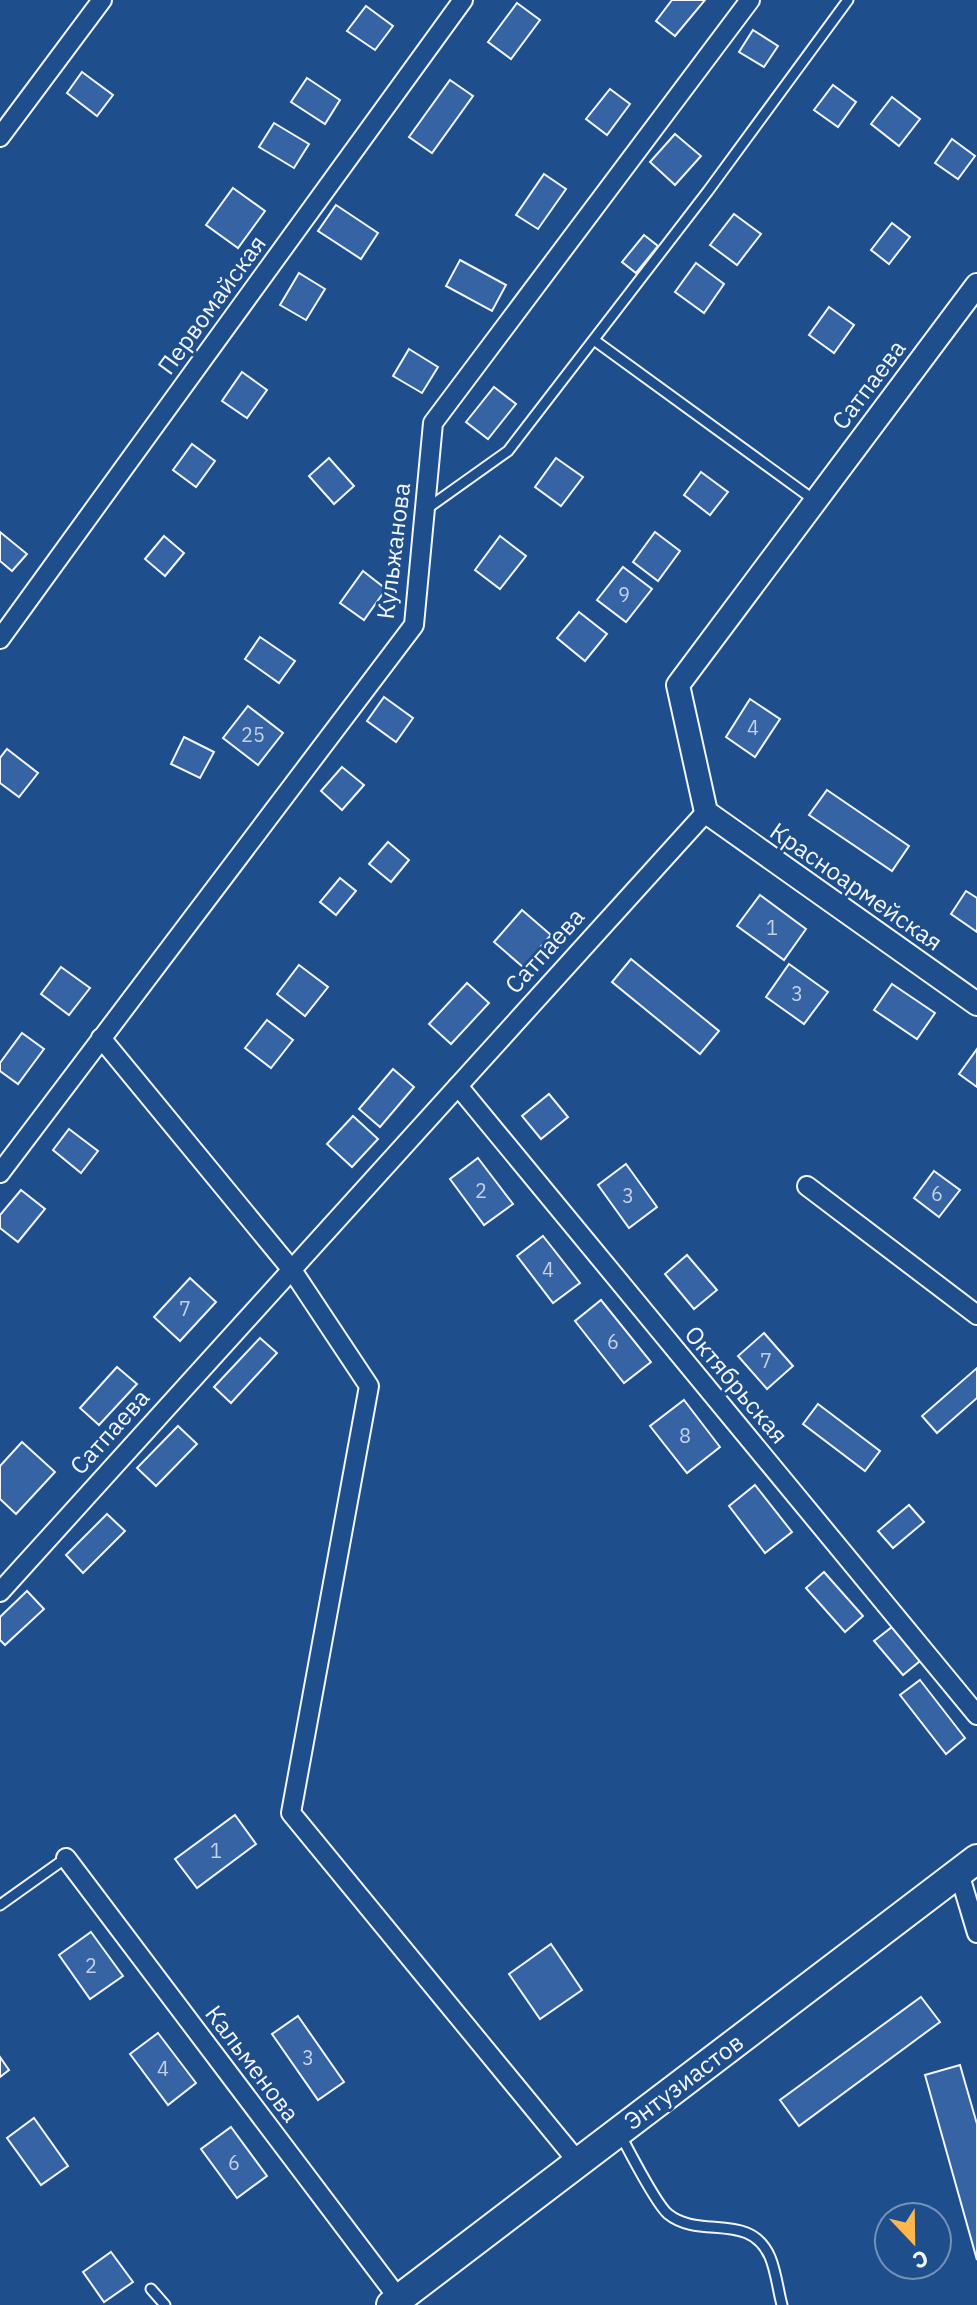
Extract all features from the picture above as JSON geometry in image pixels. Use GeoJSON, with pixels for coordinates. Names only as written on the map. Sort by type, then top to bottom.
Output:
{"type":"FeatureCollection","features":[{"type":"Feature","properties":{"kind":"main road","name":"Энтузиастов"},"geometry":{"type":"LineString","coordinates":[[395,2302],[968,1866]]}},
{"type":"Feature","properties":{"kind":"street"},"geometry":{"type":"LineString","coordinates":[[0,137],[102,0]]}},
{"type":"Feature","properties":{"kind":"street","name":"Первомайская"},"geometry":{"type":"LineString","coordinates":[[0,639],[463,0]]}},
{"type":"Feature","properties":{"kind":"street","name":"Кульжанова"},"geometry":{"type":"LineString","coordinates":[[0,1173],[414,625],[433,423],[750,0]]}},
{"type":"Feature","properties":{"kind":"street","name":"Сатпаева"},"geometry":{"type":"LineString","coordinates":[[0,1592],[706,812],[678,685],[977,285]]}},
{"type":"Feature","properties":{"kind":"street","name":"Красноармейская"},"geometry":{"type":"LineString","coordinates":[[706,812],[977,1004]]}},
{"type":"Feature","properties":{"kind":"street"},"geometry":{"type":"LineString","coordinates":[[101,1038],[292,1270],[369,1386],[291,1813],[578,2162]]}},
{"type":"Feature","properties":{"kind":"street","name":"Октябрьская"},"geometry":{"type":"LineString","coordinates":[[458,1086],[977,1715]]}},
{"type":"Feature","properties":{"kind":"street"},"geometry":{"type":"LineString","coordinates":[[807,1186],[977,1315]]}},
{"type":"Feature","properties":{"kind":"street","name":"Кальменова"},"geometry":{"type":"LineString","coordinates":[[66,1858],[395,2302]]}},
{"type":"Feature","properties":{"kind":"street"},"geometry":{"type":"LineString","coordinates":[[968,1866],[977,1933]]}},
{"type":"Feature","properties":{"kind":"lane"},"geometry":{"type":"LineString","coordinates":[[425,510],[508,451],[708,191],[848,0]]}},
{"type":"Feature","properties":{"kind":"lane"},"geometry":{"type":"LineString","coordinates":[[594,340],[816,500]]}},
{"type":"Feature","properties":{"kind":"lane"},"geometry":{"type":"LineString","coordinates":[[0,1905],[66,1858]]}},
{"type":"Feature","properties":{"kind":"lane"},"geometry":{"type":"LineString","coordinates":[[618,2132],[666,2212],[689,2226],[732,2228],[759,2239],[770,2257],[782,2305]]}},
{"type":"Feature","properties":{"kind":"lane"},"geometry":{"type":"LineString","coordinates":[[151,2289],[165,2305]]}},
{"type":"Feature","properties":{"kind":"building"},"geometry":{"type":"Polygon","coordinates":[[[672,0],[705,0],[675,36],[656,21],[672,0]]]}},
{"type":"Feature","properties":{"kind":"building"},"geometry":{"type":"Polygon","coordinates":[[[517,3],[540,20],[511,59],[488,42],[517,3]]]}},
{"type":"Feature","properties":{"kind":"building"},"geometry":{"type":"Polygon","coordinates":[[[366,6],[393,26],[375,50],[347,31],[366,6]]]}},
{"type":"Feature","properties":{"kind":"building"},"geometry":{"type":"Polygon","coordinates":[[[753,30],[778,46],[764,67],[739,52],[753,30]]]}},
{"type":"Feature","properties":{"kind":"building"},"geometry":{"type":"Polygon","coordinates":[[[82,72],[113,95],[97,116],[67,93],[82,72]]]}},
{"type":"Feature","properties":{"kind":"building"},"geometry":{"type":"Polygon","coordinates":[[[307,78],[340,100],[325,124],[291,102],[307,78]]]}},
{"type":"Feature","properties":{"kind":"building"},"geometry":{"type":"Polygon","coordinates":[[[450,80],[473,96],[432,153],[409,137],[450,80]]]}},
{"type":"Feature","properties":{"kind":"building"},"geometry":{"type":"Polygon","coordinates":[[[833,85],[856,102],[838,127],[814,110],[833,85]]]}},
{"type":"Feature","properties":{"kind":"building"},"geometry":{"type":"Polygon","coordinates":[[[610,89],[630,104],[607,135],[586,119],[610,89]]]}},
{"type":"Feature","properties":{"kind":"building"},"geometry":{"type":"Polygon","coordinates":[[[892,97],[920,119],[899,146],[871,124],[892,97]]]}},
{"type":"Feature","properties":{"kind":"building"},"geometry":{"type":"Polygon","coordinates":[[[274,123],[309,144],[294,168],[259,147],[274,123]]]}},
{"type":"Feature","properties":{"kind":"building"},"geometry":{"type":"Polygon","coordinates":[[[675,134],[701,156],[675,185],[650,162],[675,134]]]}},
{"type":"Feature","properties":{"kind":"building"},"geometry":{"type":"Polygon","coordinates":[[[952,139],[975,156],[958,179],[935,163],[952,139]]]}},
{"type":"Feature","properties":{"kind":"building"},"geometry":{"type":"Polygon","coordinates":[[[544,174],[566,189],[538,229],[516,215],[544,174]]]}},
{"type":"Feature","properties":{"kind":"building"},"geometry":{"type":"Polygon","coordinates":[[[233,188],[265,211],[238,248],[206,225],[233,188]]]}},
{"type":"Feature","properties":{"kind":"building"},"geometry":{"type":"Polygon","coordinates":[[[336,205],[378,233],[361,259],[318,231],[336,205]]]}},
{"type":"Feature","properties":{"kind":"building"},"geometry":{"type":"Polygon","coordinates":[[[734,214],[761,234],[737,265],[710,245],[734,214]]]}},
{"type":"Feature","properties":{"kind":"building"},"geometry":{"type":"Polygon","coordinates":[[[892,223],[910,237],[889,264],[871,250],[892,223]]]}},
{"type":"Feature","properties":{"kind":"building"},"geometry":{"type":"Polygon","coordinates":[[[644,235],[658,246],[636,273],[622,262],[644,235]]]}},
{"type":"Feature","properties":{"kind":"building"},"geometry":{"type":"Polygon","coordinates":[[[460,260],[506,285],[492,311],[446,286],[460,260]]]}},
{"type":"Feature","properties":{"kind":"building"},"geometry":{"type":"Polygon","coordinates":[[[696,263],[724,284],[704,313],[675,292],[696,263]]]}},
{"type":"Feature","properties":{"kind":"building"},"geometry":{"type":"Polygon","coordinates":[[[299,273],[325,289],[306,320],[280,305],[299,273]]]}},
{"type":"Feature","properties":{"kind":"building"},"geometry":{"type":"Polygon","coordinates":[[[829,307],[854,325],[834,353],[809,335],[829,307]]]}},
{"type":"Feature","properties":{"kind":"building"},"geometry":{"type":"Polygon","coordinates":[[[409,349],[438,367],[422,393],[393,376],[409,349]]]}},
{"type":"Feature","properties":{"kind":"building"},"geometry":{"type":"Polygon","coordinates":[[[242,372],[267,390],[247,418],[222,401],[242,372]]]}},
{"type":"Feature","properties":{"kind":"building"},"geometry":{"type":"Polygon","coordinates":[[[494,387],[516,404],[488,439],[466,422],[494,387]]]}},
{"type":"Feature","properties":{"kind":"building"},"geometry":{"type":"Polygon","coordinates":[[[192,444],[215,461],[196,487],[173,470],[192,444]]]}},
{"type":"Feature","properties":{"kind":"building"},"geometry":{"type":"Polygon","coordinates":[[[329,458],[354,486],[334,504],[309,476],[329,458]]]}},
{"type":"Feature","properties":{"kind":"building"},"geometry":{"type":"Polygon","coordinates":[[[556,458],[583,477],[561,506],[535,487],[556,458]]]}},
{"type":"Feature","properties":{"kind":"building"},"geometry":{"type":"Polygon","coordinates":[[[701,472],[728,492],[710,515],[684,495],[701,472]]]}},
{"type":"Feature","properties":{"kind":"building"},"geometry":{"type":"Polygon","coordinates":[[[0,532],[27,554],[12,571],[0,561],[0,532]]]}},
{"type":"Feature","properties":{"kind":"building"},"geometry":{"type":"Polygon","coordinates":[[[655,532],[680,551],[658,581],[633,562],[655,532]]]}},
{"type":"Feature","properties":{"kind":"building"},"geometry":{"type":"Polygon","coordinates":[[[164,536],[184,553],[165,576],[145,559],[164,536]]]}},
{"type":"Feature","properties":{"kind":"building"},"geometry":{"type":"Polygon","coordinates":[[[500,536],[526,556],[500,589],[475,570],[500,536]]]}},
{"type":"Feature","properties":{"kind":"building"},"geometry":{"type":"Polygon","coordinates":[[[623,567],[652,589],[626,622],[597,600],[623,567]]]}},
{"type":"Feature","properties":{"kind":"building"},"geometry":{"type":"Polygon","coordinates":[[[363,571],[386,589],[364,620],[340,603],[363,571]]]}},
{"type":"Feature","properties":{"kind":"building"},"geometry":{"type":"Polygon","coordinates":[[[579,612],[607,634],[585,661],[557,638],[579,612]]]}},
{"type":"Feature","properties":{"kind":"building"},"geometry":{"type":"Polygon","coordinates":[[[260,637],[295,661],[279,683],[245,659],[260,637]]]}},
{"type":"Feature","properties":{"kind":"building"},"geometry":{"type":"Polygon","coordinates":[[[384,697],[413,718],[396,742],[367,721],[384,697]]]}},
{"type":"Feature","properties":{"kind":"building"},"geometry":{"type":"Polygon","coordinates":[[[750,699],[780,719],[755,757],[726,737],[750,699]]]}},
{"type":"Feature","properties":{"kind":"building"},"geometry":{"type":"Polygon","coordinates":[[[248,706],[283,733],[258,765],[223,738],[248,706]]]}},
{"type":"Feature","properties":{"kind":"building"},"geometry":{"type":"Polygon","coordinates":[[[184,737],[214,752],[200,778],[171,764],[184,737]]]}},
{"type":"Feature","properties":{"kind":"building"},"geometry":{"type":"Polygon","coordinates":[[[7,749],[38,773],[19,797],[0,783],[0,758],[7,749]]]}},
{"type":"Feature","properties":{"kind":"building"},"geometry":{"type":"Polygon","coordinates":[[[342,767],[364,785],[342,810],[321,791],[342,767]]]}},
{"type":"Feature","properties":{"kind":"building"},"geometry":{"type":"Polygon","coordinates":[[[827,790],[909,846],[892,871],[809,815],[827,790]]]}},
{"type":"Feature","properties":{"kind":"building"},"geometry":{"type":"Polygon","coordinates":[[[388,842],[409,860],[391,882],[369,864],[388,842]]]}},
{"type":"Feature","properties":{"kind":"building"},"geometry":{"type":"Polygon","coordinates":[[[340,878],[356,891],[336,915],[320,902],[340,878]]]}},
{"type":"Feature","properties":{"kind":"building"},"geometry":{"type":"Polygon","coordinates":[[[966,891],[977,898],[977,932],[951,914],[966,891]]]}},
{"type":"Feature","properties":{"kind":"building"},"geometry":{"type":"Polygon","coordinates":[[[760,895],[806,929],[784,960],[737,926],[760,895]]]}},
{"type":"Feature","properties":{"kind":"building"},"geometry":{"type":"Polygon","coordinates":[[[522,910],[551,935],[523,967],[494,942],[522,910]]]}},
{"type":"Feature","properties":{"kind":"building"},"geometry":{"type":"Polygon","coordinates":[[[631,959],[719,1031],[700,1054],[612,982],[631,959]]]}},
{"type":"Feature","properties":{"kind":"building"},"geometry":{"type":"Polygon","coordinates":[[[789,964],[828,992],[804,1024],[766,997],[789,964]]]}},
{"type":"Feature","properties":{"kind":"building"},"geometry":{"type":"Polygon","coordinates":[[[299,965],[328,987],[305,1016],[277,994],[299,965]]]}},
{"type":"Feature","properties":{"kind":"building"},"geometry":{"type":"Polygon","coordinates":[[[61,967],[90,988],[69,1015],[41,994],[61,967]]]}},
{"type":"Feature","properties":{"kind":"building"},"geometry":{"type":"Polygon","coordinates":[[[467,983],[489,1003],[451,1044],[429,1024],[467,983]]]}},
{"type":"Feature","properties":{"kind":"building"},"geometry":{"type":"Polygon","coordinates":[[[892,984],[935,1013],[917,1039],[874,1010],[892,984]]]}},
{"type":"Feature","properties":{"kind":"building"},"geometry":{"type":"Polygon","coordinates":[[[267,1020],[293,1040],[271,1068],[245,1048],[267,1020]]]}},
{"type":"Feature","properties":{"kind":"building"},"geometry":{"type":"Polygon","coordinates":[[[22,1033],[44,1049],[18,1084],[0,1071],[0,1063],[22,1033]]]}},
{"type":"Feature","properties":{"kind":"building"},"geometry":{"type":"Polygon","coordinates":[[[977,1049],[977,1087],[959,1074],[977,1049]]]}},
{"type":"Feature","properties":{"kind":"building"},"geometry":{"type":"Polygon","coordinates":[[[393,1069],[414,1087],[380,1127],[359,1109],[393,1069]]]}},
{"type":"Feature","properties":{"kind":"building"},"geometry":{"type":"Polygon","coordinates":[[[549,1094],[568,1117],[541,1139],[522,1116],[549,1094]]]}},
{"type":"Feature","properties":{"kind":"building"},"geometry":{"type":"Polygon","coordinates":[[[353,1116],[378,1139],[352,1167],[327,1144],[353,1116]]]}},
{"type":"Feature","properties":{"kind":"building"},"geometry":{"type":"Polygon","coordinates":[[[69,1129],[98,1151],[81,1173],[53,1150],[69,1129]]]}},
{"type":"Feature","properties":{"kind":"building"},"geometry":{"type":"Polygon","coordinates":[[[478,1158],[513,1204],[484,1225],[450,1179],[478,1158]]]}},
{"type":"Feature","properties":{"kind":"building"},"geometry":{"type":"Polygon","coordinates":[[[626,1164],[657,1207],[629,1228],[598,1185],[626,1164]]]}},
{"type":"Feature","properties":{"kind":"building"},"geometry":{"type":"Polygon","coordinates":[[[934,1171],[960,1190],[939,1217],[914,1198],[934,1171]]]}},
{"type":"Feature","properties":{"kind":"building"},"geometry":{"type":"Polygon","coordinates":[[[21,1190],[45,1209],[18,1242],[0,1228],[0,1215],[21,1190]]]}},
{"type":"Feature","properties":{"kind":"building"},"geometry":{"type":"Polygon","coordinates":[[[543,1236],[580,1283],[553,1303],[517,1256],[543,1236]]]}},
{"type":"Feature","properties":{"kind":"building"},"geometry":{"type":"Polygon","coordinates":[[[687,1255],[717,1290],[694,1309],[665,1274],[687,1255]]]}},
{"type":"Feature","properties":{"kind":"building"},"geometry":{"type":"Polygon","coordinates":[[[190,1278],[216,1302],[180,1341],[154,1317],[190,1278]]]}},
{"type":"Feature","properties":{"kind":"building"},"geometry":{"type":"Polygon","coordinates":[[[601,1300],[651,1362],[624,1383],[575,1321],[601,1300]]]}},
{"type":"Feature","properties":{"kind":"building"},"geometry":{"type":"Polygon","coordinates":[[[764,1333],[793,1366],[767,1389],[738,1356],[764,1333]]]}},
{"type":"Feature","properties":{"kind":"building"},"geometry":{"type":"Polygon","coordinates":[[[260,1338],[277,1353],[231,1403],[214,1387],[260,1338]]]}},
{"type":"Feature","properties":{"kind":"building"},"geometry":{"type":"Polygon","coordinates":[[[117,1367],[137,1384],[99,1425],[80,1408],[117,1367]]]}},
{"type":"Feature","properties":{"kind":"building"},"geometry":{"type":"Polygon","coordinates":[[[977,1368],[977,1398],[937,1433],[922,1416],[977,1368]]]}},
{"type":"Feature","properties":{"kind":"building"},"geometry":{"type":"Polygon","coordinates":[[[684,1400],[720,1447],[687,1473],[650,1426],[684,1400]]]}},
{"type":"Feature","properties":{"kind":"building"},"geometry":{"type":"Polygon","coordinates":[[[818,1404],[880,1451],[865,1471],[803,1424],[818,1404]]]}},
{"type":"Feature","properties":{"kind":"building"},"geometry":{"type":"Polygon","coordinates":[[[178,1426],[197,1444],[156,1486],[137,1468],[178,1426]]]}},
{"type":"Feature","properties":{"kind":"building"},"geometry":{"type":"Polygon","coordinates":[[[22,1442],[55,1472],[16,1514],[0,1499],[0,1466],[22,1442]]]}},
{"type":"Feature","properties":{"kind":"building"},"geometry":{"type":"Polygon","coordinates":[[[755,1485],[792,1532],[765,1553],[729,1506],[755,1485]]]}},
{"type":"Feature","properties":{"kind":"building"},"geometry":{"type":"Polygon","coordinates":[[[909,1505],[924,1522],[893,1548],[878,1531],[909,1505]]]}},
{"type":"Feature","properties":{"kind":"building"},"geometry":{"type":"Polygon","coordinates":[[[107,1514],[125,1531],[83,1573],[66,1555],[107,1514]]]}},
{"type":"Feature","properties":{"kind":"building"},"geometry":{"type":"Polygon","coordinates":[[[824,1572],[863,1616],[845,1632],[806,1588],[824,1572]]]}},
{"type":"Feature","properties":{"kind":"building"},"geometry":{"type":"Polygon","coordinates":[[[27,1591],[44,1609],[5,1645],[0,1640],[0,1617],[27,1591]]]}},
{"type":"Feature","properties":{"kind":"building"},"geometry":{"type":"Polygon","coordinates":[[[892,1627],[920,1661],[903,1675],[874,1641],[892,1627]]]}},
{"type":"Feature","properties":{"kind":"building"},"geometry":{"type":"Polygon","coordinates":[[[920,1680],[965,1738],[946,1754],[900,1695],[920,1680]]]}},
{"type":"Feature","properties":{"kind":"building"},"geometry":{"type":"Polygon","coordinates":[[[235,1815],[256,1844],[197,1888],[175,1859],[235,1815]]]}},
{"type":"Feature","properties":{"kind":"building"},"geometry":{"type":"Polygon","coordinates":[[[91,1932],[123,1976],[90,1999],[59,1955],[91,1932]]]}},
{"type":"Feature","properties":{"kind":"building"},"geometry":{"type":"Polygon","coordinates":[[[551,1944],[582,1990],[540,2019],[509,1974],[551,1944]]]}},
{"type":"Feature","properties":{"kind":"building"},"geometry":{"type":"Polygon","coordinates":[[[921,1997],[940,2022],[799,2126],[780,2100],[921,1997]]]}},
{"type":"Feature","properties":{"kind":"building"},"geometry":{"type":"Polygon","coordinates":[[[298,2016],[344,2082],[318,2100],[272,2034],[298,2016]]]}},
{"type":"Feature","properties":{"kind":"building"},"geometry":{"type":"Polygon","coordinates":[[[158,2033],[196,2083],[168,2105],[130,2054],[158,2033]]]}},
{"type":"Feature","properties":{"kind":"building"},"geometry":{"type":"Polygon","coordinates":[[[0,2057],[9,2070],[0,2077],[0,2057]]]}},
{"type":"Feature","properties":{"kind":"building"},"geometry":{"type":"Polygon","coordinates":[[[960,2065],[977,2124],[977,2260],[925,2075],[960,2065]]]}},
{"type":"Feature","properties":{"kind":"building"},"geometry":{"type":"Polygon","coordinates":[[[34,2118],[68,2166],[41,2185],[7,2138],[34,2118]]]}},
{"type":"Feature","properties":{"kind":"building"},"geometry":{"type":"Polygon","coordinates":[[[231,2127],[267,2176],[237,2198],[201,2149],[231,2127]]]}},
{"type":"Feature","properties":{"kind":"building"},"geometry":{"type":"Polygon","coordinates":[[[111,2252],[133,2282],[104,2302],[83,2272],[111,2252]]]}}]}
